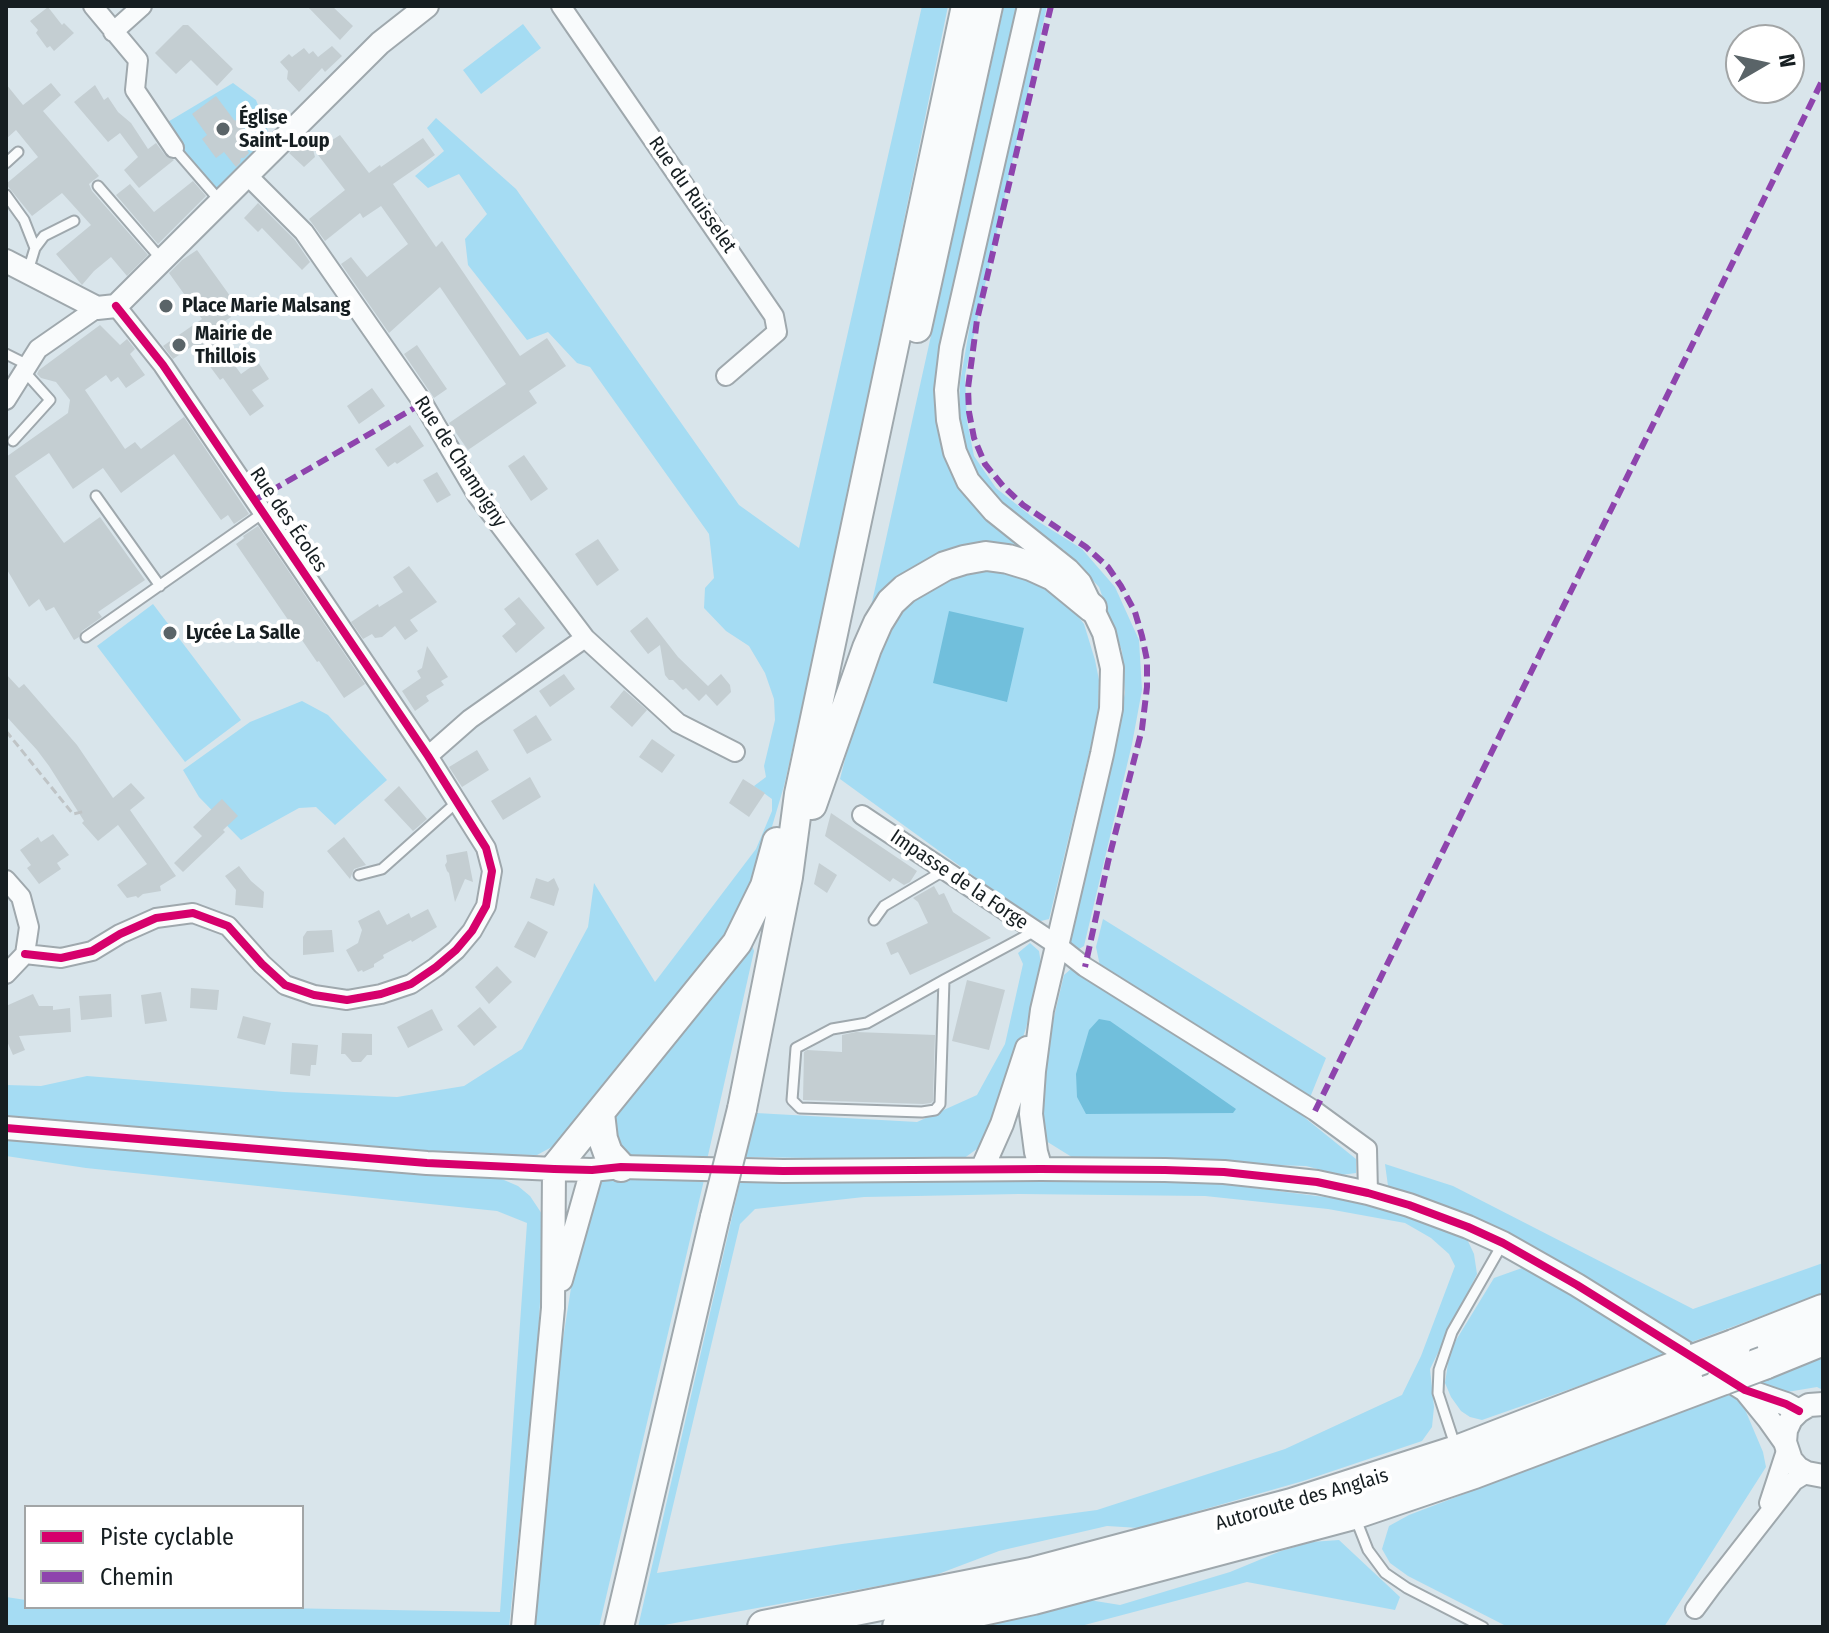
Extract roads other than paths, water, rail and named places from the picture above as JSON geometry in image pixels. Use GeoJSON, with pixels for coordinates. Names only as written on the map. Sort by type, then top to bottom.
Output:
{"type":"FeatureCollection","features":[{"type":"Feature","properties":{"kind":"highway","name":"Autoroute des Anglais"},"geometry":{"type":"LineString","coordinates":[[764,1627],[1032,1574],[1292,1505],[1457,1452],[1823,1311]]}},
{"type":"Feature","properties":{"kind":"highway","name":"Autoroute des Anglais"},"geometry":{"type":"LineString","coordinates":[[899,1627],[1033,1598],[1353,1513],[1474,1472],[1823,1339]]}},
{"type":"Feature","properties":{"kind":"main road"},"geometry":{"type":"LineString","coordinates":[[619,1627],[742,1109],[788,877],[799,794],[966,6]]}},
{"type":"Feature","properties":{"kind":"main road"},"geometry":{"type":"LineString","coordinates":[[812,806],[988,6]]}},
{"type":"Feature","properties":{"kind":"main road"},"geometry":{"type":"LineString","coordinates":[[788,877],[867,648],[891,602],[905,589],[945,566],[986,556],[1008,559],[1053,576],[1092,608]]}},
{"type":"Feature","properties":{"kind":"main road"},"geometry":{"type":"LineString","coordinates":[[554,1169],[737,943],[753,914],[765,886],[826,664]]}},
{"type":"Feature","properties":{"kind":"main road"},"geometry":{"type":"LineString","coordinates":[[600,1113],[608,1153],[621,1167]]}},
{"type":"Feature","properties":{"kind":"street"},"geometry":{"type":"LineString","coordinates":[[93,6],[138,60],[135,90],[174,148]]}},
{"type":"Feature","properties":{"kind":"street"},"geometry":{"type":"LineString","coordinates":[[113,32],[142,6]]}},
{"type":"Feature","properties":{"kind":"street"},"geometry":{"type":"LineString","coordinates":[[6,400],[38,349],[106,307],[162,260],[380,43],[427,6]]}},
{"type":"Feature","properties":{"kind":"street","name":"Rue du Ruisselet"},"geometry":{"type":"LineString","coordinates":[[561,6],[774,316],[777,332],[726,376]]}},
{"type":"Feature","properties":{"kind":"street"},"geometry":{"type":"LineString","coordinates":[[1029,6],[951,348],[946,390],[955,452],[968,481],[994,511],[1080,583],[1109,650],[1113,686],[1111,709],[1042,1010],[1034,1071],[1031,1114],[1041,1169]]}},
{"type":"Feature","properties":{"kind":"street","name":"Rue de Champigny"},"geometry":{"type":"LineString","coordinates":[[247,175],[304,232],[423,403],[477,495],[585,638],[678,723],[735,752]]}},
{"type":"Feature","properties":{"kind":"street"},"geometry":{"type":"LineString","coordinates":[[6,261],[106,307]]}},
{"type":"Feature","properties":{"kind":"street","name":"Rue des Écoles"},"geometry":{"type":"LineString","coordinates":[[25,954],[61,958],[92,951],[156,918],[193,913],[228,926],[285,985],[314,995],[347,1000],[381,994],[411,984],[456,950],[472,931],[486,906],[492,871],[486,848],[428,756],[163,365],[106,307]]}},
{"type":"Feature","properties":{"kind":"street"},"geometry":{"type":"LineString","coordinates":[[428,756],[470,719],[585,638]]}},
{"type":"Feature","properties":{"kind":"street","name":"Impasse de la Forge"},"geometry":{"type":"LineString","coordinates":[[862,815],[1057,945],[1085,967],[1315,1111],[1367,1149],[1368,1193]]}},
{"type":"Feature","properties":{"kind":"street"},"geometry":{"type":"LineString","coordinates":[[6,880],[21,897],[29,927],[25,954],[6,974]]}},
{"type":"Feature","properties":{"kind":"street"},"geometry":{"type":"LineString","coordinates":[[982,1169],[1002,1124],[1042,1010]]}},
{"type":"Feature","properties":{"kind":"street"},"geometry":{"type":"LineString","coordinates":[[6,1128],[427,1163],[554,1169],[1224,1172],[1317,1182],[1368,1193],[1436,1214],[1503,1243],[1566,1278],[1745,1390],[1799,1411]]}},
{"type":"Feature","properties":{"kind":"street"},"geometry":{"type":"LineString","coordinates":[[523,1627],[553,1308],[554,1169]]}},
{"type":"Feature","properties":{"kind":"street"},"geometry":{"type":"LineString","coordinates":[[553,1308],[592,1170]]}},
{"type":"Feature","properties":{"kind":"street"},"geometry":{"type":"LineString","coordinates":[[1745,1390],[1768,1418],[1798,1468],[1815,1474]]}},
{"type":"Feature","properties":{"kind":"street"},"geometry":{"type":"LineString","coordinates":[[1762,1521],[1778,1478],[1786,1430],[1791,1419],[1809,1405],[1823,1404]]}},
{"type":"Feature","properties":{"kind":"street"},"geometry":{"type":"LineString","coordinates":[[1695,1609],[1794,1481],[1815,1474]]}},
{"type":"Feature","properties":{"kind":"lane"},"geometry":{"type":"LineString","coordinates":[[174,148],[220,201]]}},
{"type":"Feature","properties":{"kind":"lane"},"geometry":{"type":"LineString","coordinates":[[6,163],[18,152]]}},
{"type":"Feature","properties":{"kind":"lane"},"geometry":{"type":"LineString","coordinates":[[98,186],[162,260]]}},
{"type":"Feature","properties":{"kind":"lane"},"geometry":{"type":"LineString","coordinates":[[6,195],[24,220],[35,248]]}},
{"type":"Feature","properties":{"kind":"lane"},"geometry":{"type":"LineString","coordinates":[[28,273],[35,248],[44,236],[74,221]]}},
{"type":"Feature","properties":{"kind":"lane"},"geometry":{"type":"LineString","coordinates":[[6,354],[26,368],[50,400],[13,441]]}},
{"type":"Feature","properties":{"kind":"lane"},"geometry":{"type":"LineString","coordinates":[[96,496],[160,586]]}},
{"type":"Feature","properties":{"kind":"lane"},"geometry":{"type":"LineString","coordinates":[[86,637],[267,518]]}},
{"type":"Feature","properties":{"kind":"lane"},"geometry":{"type":"LineString","coordinates":[[359,875],[382,869],[457,802]]}},
{"type":"Feature","properties":{"kind":"lane"},"geometry":{"type":"LineString","coordinates":[[874,920],[884,906],[945,870]]}},
{"type":"Feature","properties":{"kind":"lane"},"geometry":{"type":"LineString","coordinates":[[944,980],[940,1104],[935,1110],[800,1108],[792,1100],[796,1048],[832,1029],[867,1023],[944,980],[1035,931]]}},
{"type":"Feature","properties":{"kind":"lane"},"geometry":{"type":"LineString","coordinates":[[1457,1452],[1438,1393],[1439,1370],[1452,1332],[1503,1243]]}},
{"type":"Feature","properties":{"kind":"lane"},"geometry":{"type":"LineString","coordinates":[[1353,1513],[1368,1550],[1385,1573],[1407,1588],[1483,1627]]}},
{"type":"Feature","properties":{"kind":"place","name":"Église Saint-Loup"},"geometry":{"type":"Point","coordinates":[223,129]}},
{"type":"Feature","properties":{"kind":"place","name":"Place Marie Malsang"},"geometry":{"type":"Point","coordinates":[166,306]}},
{"type":"Feature","properties":{"kind":"place","name":"Mairie de Thillois"},"geometry":{"type":"Point","coordinates":[179,345]}},
{"type":"Feature","properties":{"kind":"place","name":"Lycée La Salle"},"geometry":{"type":"Point","coordinates":[170,633]}}]}
